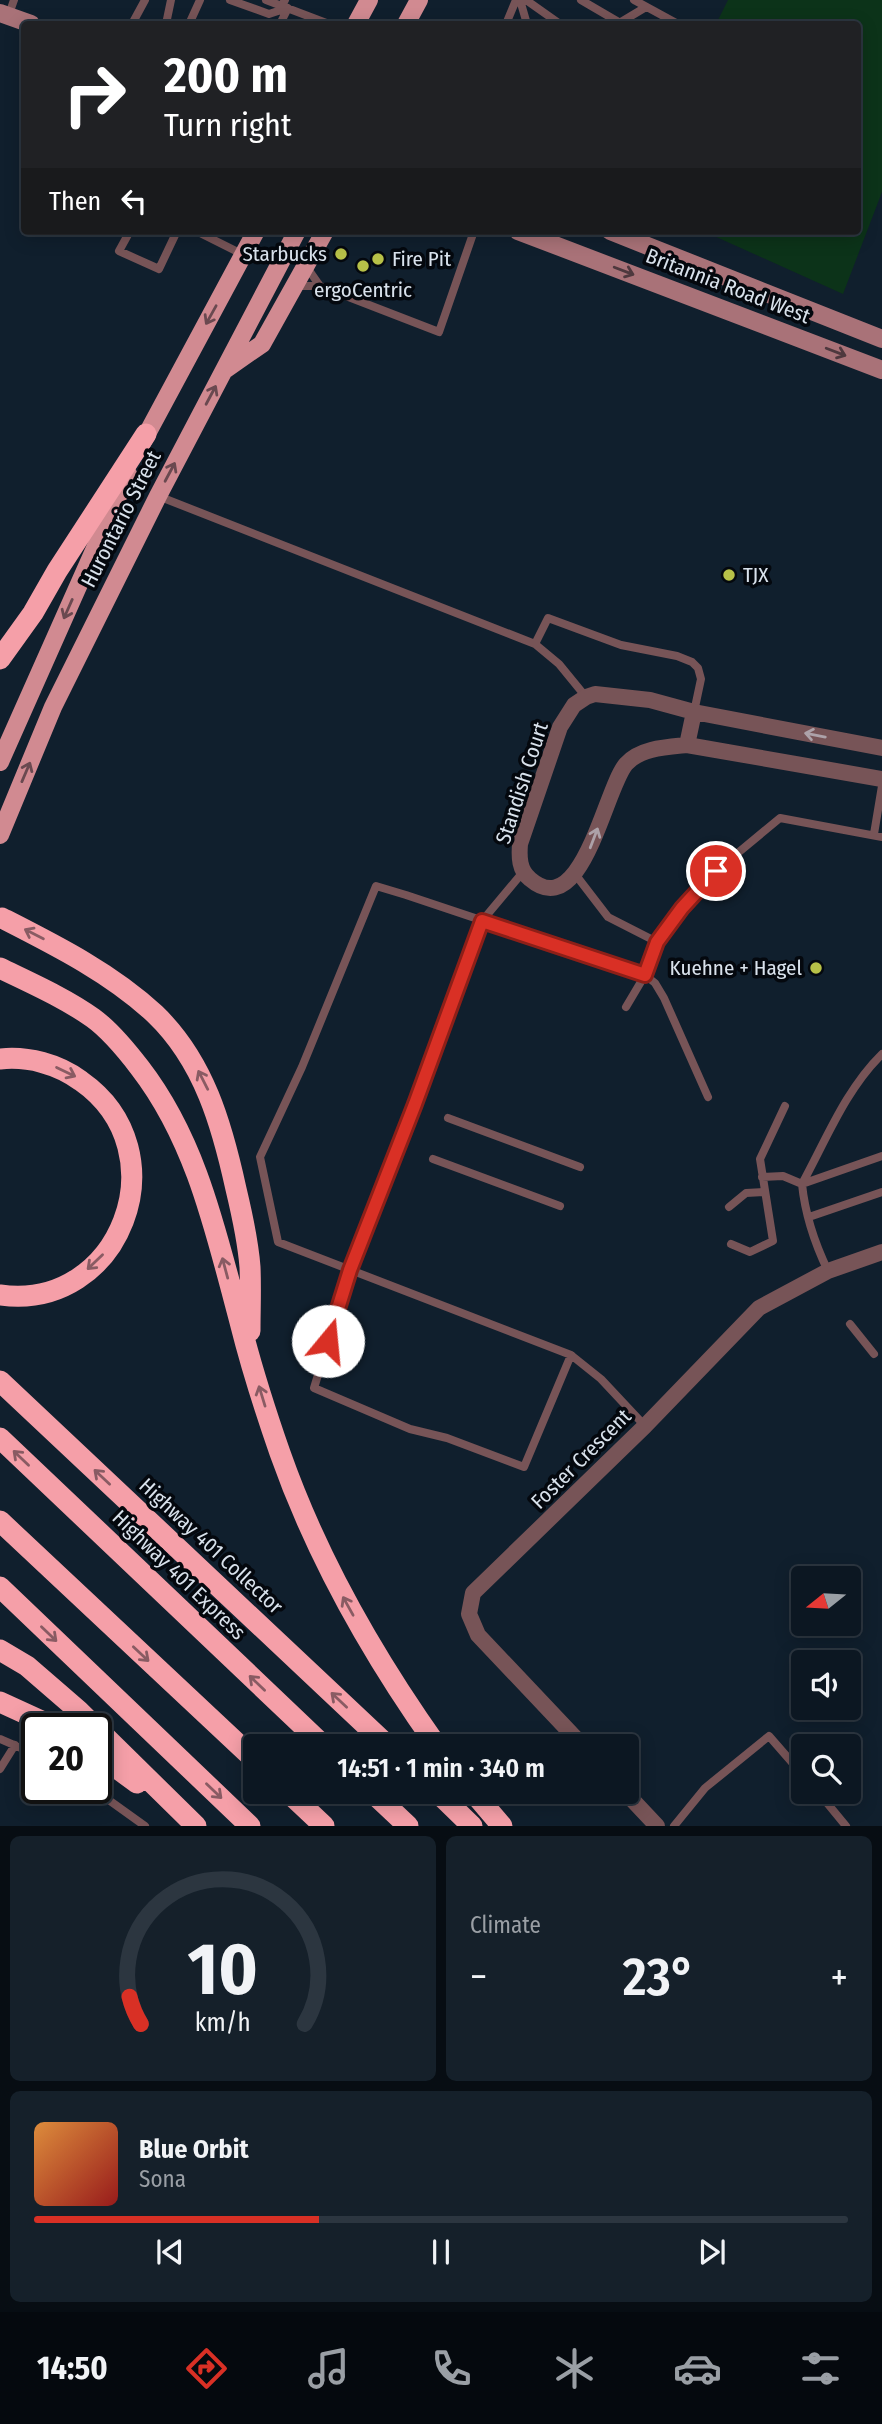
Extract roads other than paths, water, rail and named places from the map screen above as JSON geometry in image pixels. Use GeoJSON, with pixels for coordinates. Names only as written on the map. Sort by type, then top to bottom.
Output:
{"type":"FeatureCollection","features":[{"type":"Feature","properties":{"kind":"highway"},"geometry":{"type":"LineString","coordinates":[[0,659],[33,613],[57,571],[146,434]]}},
{"type":"Feature","properties":{"kind":"highway"},"geometry":{"type":"LineString","coordinates":[[2,918],[68,952],[135,998],[156,1016],[193,1062],[210,1095],[226,1144],[240,1206],[250,1266],[250,1357]]}},
{"type":"Feature","properties":{"kind":"highway"},"geometry":{"type":"LineString","coordinates":[[0,968],[94,1019],[128,1051],[157,1090],[187,1145],[281,1455],[306,1518],[374,1652],[429,1734]]}},
{"type":"Feature","properties":{"kind":"highway"},"geometry":{"type":"LineString","coordinates":[[0,1059],[40,1062],[71,1073],[94,1090],[112,1110],[124,1134],[131,1165],[132,1192],[125,1219],[96,1265],[47,1293],[15,1297],[0,1294]]}},
{"type":"Feature","properties":{"kind":"highway","name":"Highway 401 Collector"},"geometry":{"type":"LineString","coordinates":[[0,1381],[375,1734]]}},
{"type":"Feature","properties":{"kind":"highway","name":"Highway 401 Express"},"geometry":{"type":"LineString","coordinates":[[0,1438],[311,1734]]}},
{"type":"Feature","properties":{"kind":"highway"},"geometry":{"type":"LineString","coordinates":[[0,1521],[243,1749]]}},
{"type":"Feature","properties":{"kind":"highway"},"geometry":{"type":"LineString","coordinates":[[0,1587],[250,1825]]}},
{"type":"Feature","properties":{"kind":"highway"},"geometry":{"type":"LineString","coordinates":[[0,1650],[27,1665],[79,1711],[194,1825]]}},
{"type":"Feature","properties":{"kind":"highway"},"geometry":{"type":"LineString","coordinates":[[0,1702],[24,1713]]}},
{"type":"Feature","properties":{"kind":"highway"},"geometry":{"type":"LineString","coordinates":[[112,1766],[194,1825]]}},
{"type":"Feature","properties":{"kind":"highway"},"geometry":{"type":"LineString","coordinates":[[301,1804],[324,1825]]}},
{"type":"Feature","properties":{"kind":"highway"},"geometry":{"type":"LineString","coordinates":[[385,1804],[408,1825]]}},
{"type":"Feature","properties":{"kind":"highway"},"geometry":{"type":"LineString","coordinates":[[450,1804],[472,1825]]}},
{"type":"Feature","properties":{"kind":"highway"},"geometry":{"type":"LineString","coordinates":[[484,1804],[502,1825]]}},
{"type":"Feature","properties":{"kind":"main road"},"geometry":{"type":"LineString","coordinates":[[358,21],[369,0]]}},
{"type":"Feature","properties":{"kind":"main road"},"geometry":{"type":"LineString","coordinates":[[408,21],[419,0]]}},
{"type":"Feature","properties":{"kind":"main road"},"geometry":{"type":"LineString","coordinates":[[7,10],[26,21]]}},
{"type":"Feature","properties":{"kind":"main road","name":"Hurontario Street"},"geometry":{"type":"LineString","coordinates":[[0,762],[146,434],[254,235]]}},
{"type":"Feature","properties":{"kind":"main road","name":"Hurontario Street"},"geometry":{"type":"LineString","coordinates":[[0,835],[53,707],[158,496],[295,235]]}},
{"type":"Feature","properties":{"kind":"main road"},"geometry":{"type":"LineString","coordinates":[[223,371],[262,344],[323,235]]}},
{"type":"Feature","properties":{"kind":"main road","name":"Britannia Road West"},"geometry":{"type":"LineString","coordinates":[[528,235],[882,370]]}},
{"type":"Feature","properties":{"kind":"main road","name":"Britannia Road West"},"geometry":{"type":"LineString","coordinates":[[620,235],[882,339]]}},
{"type":"Feature","properties":{"kind":"street"},"geometry":{"type":"LineString","coordinates":[[586,697],[605,693],[621,695],[694,712],[882,748]]}},
{"type":"Feature","properties":{"kind":"street","name":"Standish Court"},"geometry":{"type":"LineString","coordinates":[[575,874],[552,888],[541,886],[524,872],[520,863],[520,844],[552,747],[567,713],[586,697]]}},
{"type":"Feature","properties":{"kind":"street"},"geometry":{"type":"LineString","coordinates":[[687,745],[694,712]]}},
{"type":"Feature","properties":{"kind":"street"},"geometry":{"type":"LineString","coordinates":[[575,874],[592,844],[613,784],[625,765],[643,752],[687,745],[882,779]]}},
{"type":"Feature","properties":{"kind":"street","name":"Foster Crescent"},"geometry":{"type":"LineString","coordinates":[[572,1734],[478,1635],[471,1622],[469,1607],[478,1587],[645,1426],[759,1308],[828,1271],[882,1252]]}},
{"type":"Feature","properties":{"kind":"street"},"geometry":{"type":"LineString","coordinates":[[637,1804],[657,1825]]}},
{"type":"Feature","properties":{"kind":"lane"},"geometry":{"type":"LineString","coordinates":[[134,21],[145,0]]}},
{"type":"Feature","properties":{"kind":"lane"},"geometry":{"type":"LineString","coordinates":[[167,21],[171,0]]}},
{"type":"Feature","properties":{"kind":"lane"},"geometry":{"type":"LineString","coordinates":[[190,21],[200,0]]}},
{"type":"Feature","properties":{"kind":"lane"},"geometry":{"type":"LineString","coordinates":[[230,0],[269,14],[285,5]]}},
{"type":"Feature","properties":{"kind":"lane"},"geometry":{"type":"LineString","coordinates":[[266,0],[285,5],[321,21]]}},
{"type":"Feature","properties":{"kind":"lane"},"geometry":{"type":"LineString","coordinates":[[508,21],[518,0]]}},
{"type":"Feature","properties":{"kind":"lane"},"geometry":{"type":"LineString","coordinates":[[518,0],[526,21]]}},
{"type":"Feature","properties":{"kind":"lane"},"geometry":{"type":"LineString","coordinates":[[526,0],[556,21]]}},
{"type":"Feature","properties":{"kind":"lane"},"geometry":{"type":"LineString","coordinates":[[581,0],[618,21]]}},
{"type":"Feature","properties":{"kind":"lane"},"geometry":{"type":"LineString","coordinates":[[634,0],[672,21]]}},
{"type":"Feature","properties":{"kind":"lane"},"geometry":{"type":"LineString","coordinates":[[625,21],[646,7]]}},
{"type":"Feature","properties":{"kind":"lane"},"geometry":{"type":"LineString","coordinates":[[128,235],[119,251],[159,269],[175,235]]}},
{"type":"Feature","properties":{"kind":"lane"},"geometry":{"type":"LineString","coordinates":[[204,235],[244,255]]}},
{"type":"Feature","properties":{"kind":"lane"},"geometry":{"type":"LineString","coordinates":[[295,286],[320,286],[439,332],[473,235]]}},
{"type":"Feature","properties":{"kind":"lane"},"geometry":{"type":"LineString","coordinates":[[159,242],[169,247]]}},
{"type":"Feature","properties":{"kind":"lane"},"geometry":{"type":"LineString","coordinates":[[306,265],[320,286]]}},
{"type":"Feature","properties":{"kind":"lane"},"geometry":{"type":"LineString","coordinates":[[158,496],[535,645],[559,664],[586,697]]}},
{"type":"Feature","properties":{"kind":"lane"},"geometry":{"type":"LineString","coordinates":[[535,645],[548,618],[621,645],[687,658],[698,667],[701,674],[694,712]]}},
{"type":"Feature","properties":{"kind":"lane"},"geometry":{"type":"LineString","coordinates":[[626,1007],[645,975],[657,942],[682,908],[716,871],[780,818],[878,836],[882,786]]}},
{"type":"Feature","properties":{"kind":"lane"},"geometry":{"type":"LineString","coordinates":[[524,872],[482,921],[350,1270],[314,1388],[410,1429],[447,1438],[524,1467],[571,1355]]}},
{"type":"Feature","properties":{"kind":"lane"},"geometry":{"type":"LineString","coordinates":[[575,874],[608,916],[657,942]]}},
{"type":"Feature","properties":{"kind":"lane"},"geometry":{"type":"LineString","coordinates":[[645,1426],[601,1379],[571,1355],[278,1242],[260,1157],[302,1067],[376,887],[645,975],[664,998],[708,1097]]}},
{"type":"Feature","properties":{"kind":"lane"},"geometry":{"type":"LineString","coordinates":[[828,1271],[808,1217],[802,1184],[856,1084],[882,1054]]}},
{"type":"Feature","properties":{"kind":"lane"},"geometry":{"type":"LineString","coordinates":[[731,1244],[750,1252],[773,1241],[760,1159],[785,1106]]}},
{"type":"Feature","properties":{"kind":"lane"},"geometry":{"type":"LineString","coordinates":[[448,1118],[580,1167]]}},
{"type":"Feature","properties":{"kind":"lane"},"geometry":{"type":"LineString","coordinates":[[762,1177],[783,1177],[802,1184],[882,1156]]}},
{"type":"Feature","properties":{"kind":"lane"},"geometry":{"type":"LineString","coordinates":[[433,1159],[560,1206]]}},
{"type":"Feature","properties":{"kind":"lane"},"geometry":{"type":"LineString","coordinates":[[729,1207],[746,1193],[765,1192]]}},
{"type":"Feature","properties":{"kind":"lane"},"geometry":{"type":"LineString","coordinates":[[808,1217],[882,1192]]}},
{"type":"Feature","properties":{"kind":"lane"},"geometry":{"type":"LineString","coordinates":[[850,1324],[874,1354]]}},
{"type":"Feature","properties":{"kind":"lane"},"geometry":{"type":"LineString","coordinates":[[674,1825],[705,1788],[769,1736],[791,1761]]}},
{"type":"Feature","properties":{"kind":"lane"},"geometry":{"type":"LineString","coordinates":[[0,1739],[21,1748]]}},
{"type":"Feature","properties":{"kind":"lane"},"geometry":{"type":"LineString","coordinates":[[0,1769],[15,1745]]}},
{"type":"Feature","properties":{"kind":"lane"},"geometry":{"type":"LineString","coordinates":[[112,1803],[141,1824]]}},
{"type":"Feature","properties":{"kind":"lane"},"geometry":{"type":"LineString","coordinates":[[828,1804],[846,1825]]}},
{"type":"Feature","properties":{"kind":"place","name":"Starbucks"},"geometry":{"type":"Point","coordinates":[341,254]}},
{"type":"Feature","properties":{"kind":"place","name":"Fire Pit"},"geometry":{"type":"Point","coordinates":[378,259]}},
{"type":"Feature","properties":{"kind":"place","name":"ergoCentric"},"geometry":{"type":"Point","coordinates":[363,266]}},
{"type":"Feature","properties":{"kind":"place","name":"TJX"},"geometry":{"type":"Point","coordinates":[729,575]}},
{"type":"Feature","properties":{"kind":"place","name":"Kuehne + Hagel"},"geometry":{"type":"Point","coordinates":[816,968]}}]}
